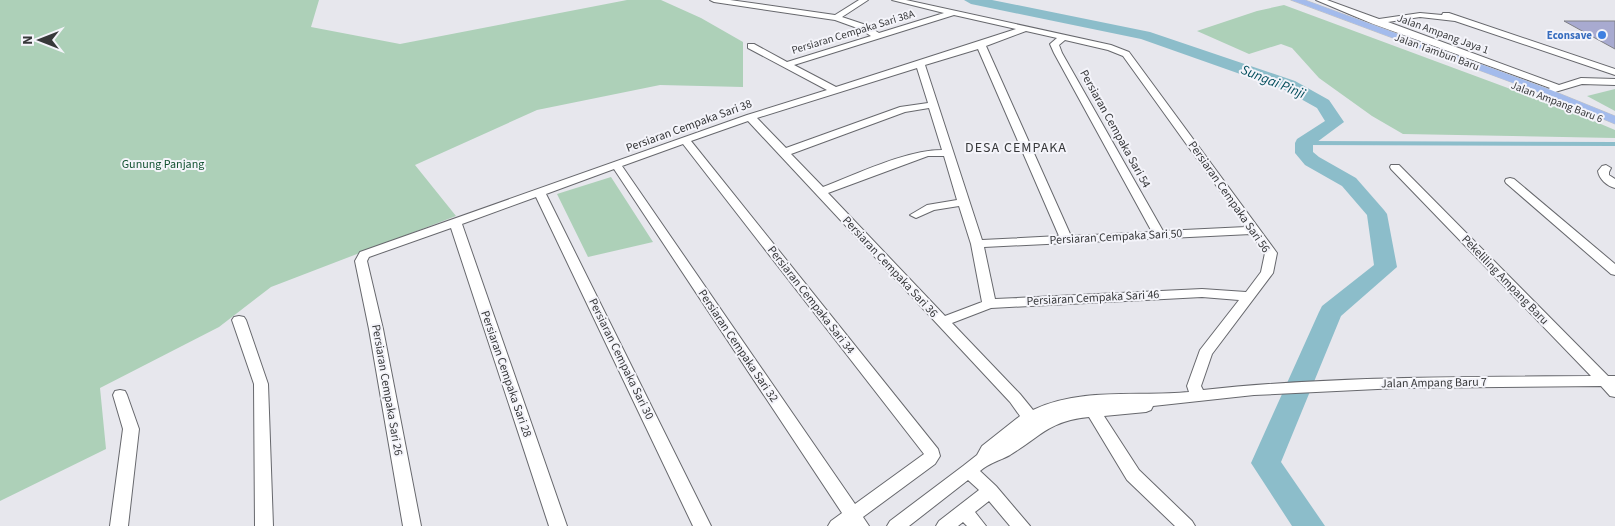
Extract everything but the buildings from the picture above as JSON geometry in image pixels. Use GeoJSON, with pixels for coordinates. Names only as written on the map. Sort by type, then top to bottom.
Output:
{"type":"FeatureCollection","features":[{"type":"Feature","properties":{"kind":"main road","name":"Jalan Tambun Baru"},"geometry":{"type":"LineString","coordinates":[[1296,0],[1554,93]]}},
{"type":"Feature","properties":{"kind":"main road","name":"Jalan Tambun Baru"},"geometry":{"type":"LineString","coordinates":[[1326,12],[1335,19],[1498,79]]}},
{"type":"Feature","properties":{"kind":"main road"},"geometry":{"type":"LineString","coordinates":[[1498,79],[1554,93],[1615,123]]}},
{"type":"Feature","properties":{"kind":"main road","name":"Jalan Ampang Baru 6"},"geometry":{"type":"LineString","coordinates":[[1498,79],[1615,123]]}},
{"type":"Feature","properties":{"kind":"main road"},"geometry":{"type":"LineString","coordinates":[[1578,91],[1576,98],[1579,102],[1602,114]]}},
{"type":"Feature","properties":{"kind":"main road","name":"Jalan Ampang Baru 6"},"geometry":{"type":"LineString","coordinates":[[1554,93],[1602,114],[1615,123]]}},
{"type":"Feature","properties":{"kind":"street"},"geometry":{"type":"LineString","coordinates":[[714,0],[836,18],[863,27],[878,36]]}},
{"type":"Feature","properties":{"kind":"street"},"geometry":{"type":"LineString","coordinates":[[836,18],[864,0]]}},
{"type":"Feature","properties":{"kind":"street"},"geometry":{"type":"LineString","coordinates":[[896,0],[1063,38]]}},
{"type":"Feature","properties":{"kind":"street","name":"Jalan Ampang Jaya 1"},"geometry":{"type":"LineString","coordinates":[[1320,0],[1554,93]]}},
{"type":"Feature","properties":{"kind":"street","name":"Persiaran Cempaka Sari 38A"},"geometry":{"type":"LineString","coordinates":[[788,64],[954,12]]}},
{"type":"Feature","properties":{"kind":"street","name":"Jalan Ampang Jaya 1"},"geometry":{"type":"LineString","coordinates":[[1446,14],[1615,72]]}},
{"type":"Feature","properties":{"kind":"street","name":"Jalan Ampang Jaya 1"},"geometry":{"type":"LineString","coordinates":[[1375,22],[1420,15],[1441,16],[1463,21]]}},
{"type":"Feature","properties":{"kind":"street"},"geometry":{"type":"LineString","coordinates":[[1348,20],[1375,22],[1375,26],[1389,35]]}},
{"type":"Feature","properties":{"kind":"street","name":"Persiaran Cempaka Sari 38"},"geometry":{"type":"LineString","coordinates":[[364,255],[750,117],[980,45],[1024,28]]}},
{"type":"Feature","properties":{"kind":"street","name":"Persiaran Cempaka Sari 56"},"geometry":{"type":"LineString","coordinates":[[1063,38],[1120,50],[1126,54],[1271,254],[1267,273],[1205,353],[1194,386],[1198,395]]}},
{"type":"Feature","properties":{"kind":"street","name":"Persiaran Cempaka Sari 54"},"geometry":{"type":"LineString","coordinates":[[1063,38],[1054,44],[1159,234]]}},
{"type":"Feature","properties":{"kind":"street"},"geometry":{"type":"LineString","coordinates":[[980,45],[1066,240]]}},
{"type":"Feature","properties":{"kind":"street","name":"Persiaran Cempaka Sari 38A"},"geometry":{"type":"LineString","coordinates":[[751,46],[834,90]]}},
{"type":"Feature","properties":{"kind":"street"},"geometry":{"type":"LineString","coordinates":[[920,64],[977,244],[989,304]]}},
{"type":"Feature","properties":{"kind":"street"},"geometry":{"type":"LineString","coordinates":[[1554,93],[1581,81],[1615,82]]}},
{"type":"Feature","properties":{"kind":"street"},"geometry":{"type":"LineString","coordinates":[[1554,93],[1578,91],[1593,86],[1615,86]]}},
{"type":"Feature","properties":{"kind":"street"},"geometry":{"type":"LineString","coordinates":[[783,152],[903,109],[934,105]]}},
{"type":"Feature","properties":{"kind":"street","name":"Persiaran Cempaka Sari 36"},"geometry":{"type":"LineString","coordinates":[[750,117],[1015,398],[1029,418]]}},
{"type":"Feature","properties":{"kind":"street","name":"Persiaran Cempaka Sari 34"},"geometry":{"type":"LineString","coordinates":[[685,140],[932,453],[929,460],[856,521]]}},
{"type":"Feature","properties":{"kind":"street"},"geometry":{"type":"LineString","coordinates":[[820,192],[916,156],[928,153],[948,153]]}},
{"type":"Feature","properties":{"kind":"street","name":"Persiaran Cempaka Sari 32"},"geometry":{"type":"LineString","coordinates":[[616,165],[856,521]]}},
{"type":"Feature","properties":{"kind":"street","name":"Pekeliling Ampang Baru"},"geometry":{"type":"LineString","coordinates":[[1395,167],[1610,381],[1615,392]]}},
{"type":"Feature","properties":{"kind":"street"},"geometry":{"type":"LineString","coordinates":[[1606,168],[1603,171],[1604,176],[1615,185]]}},
{"type":"Feature","properties":{"kind":"street"},"geometry":{"type":"LineString","coordinates":[[1510,181],[1615,271]]}},
{"type":"Feature","properties":{"kind":"street","name":"Persiaran Cempaka Sari 30"},"geometry":{"type":"LineString","coordinates":[[540,192],[702,526]]}},
{"type":"Feature","properties":{"kind":"street"},"geometry":{"type":"LineString","coordinates":[[916,215],[931,207],[964,202]]}},
{"type":"Feature","properties":{"kind":"street","name":"Persiaran Cempaka Sari 28"},"geometry":{"type":"LineString","coordinates":[[455,222],[558,526]]}},
{"type":"Feature","properties":{"kind":"street","name":"Persiaran Cempaka Sari 50"},"geometry":{"type":"LineString","coordinates":[[977,244],[1254,230]]}},
{"type":"Feature","properties":{"kind":"street","name":"Persiaran Cempaka Sari 26"},"geometry":{"type":"LineString","coordinates":[[364,255],[360,261],[376,330],[412,526]]}},
{"type":"Feature","properties":{"kind":"street","name":"Persiaran Cempaka Sari 46"},"geometry":{"type":"LineString","coordinates":[[942,322],[989,304],[1202,293],[1248,296]]}},
{"type":"Feature","properties":{"kind":"street"},"geometry":{"type":"LineString","coordinates":[[239,320],[261,384],[264,526]]}},
{"type":"Feature","properties":{"kind":"street","name":"Jalan Ampang Baru 7"},"geometry":{"type":"LineString","coordinates":[[1088,409],[1139,407],[1164,400],[1254,390],[1436,382],[1610,381]]}},
{"type":"Feature","properties":{"kind":"street"},"geometry":{"type":"LineString","coordinates":[[119,526],[131,429],[120,396]]}},
{"type":"Feature","properties":{"kind":"street"},"geometry":{"type":"LineString","coordinates":[[896,526],[969,471],[983,459],[988,450],[1029,418],[1088,409]]}},
{"type":"Feature","properties":{"kind":"street"},"geometry":{"type":"LineString","coordinates":[[983,459],[993,457],[1024,436],[1056,418],[1088,409]]}},
{"type":"Feature","properties":{"kind":"street"},"geometry":{"type":"LineString","coordinates":[[1088,409],[1133,475],[1186,526]]}},
{"type":"Feature","properties":{"kind":"street"},"geometry":{"type":"LineString","coordinates":[[1024,436],[1030,427],[1029,418]]}},
{"type":"Feature","properties":{"kind":"street"},"geometry":{"type":"LineString","coordinates":[[969,471],[990,491],[1021,526]]}},
{"type":"Feature","properties":{"kind":"street"},"geometry":{"type":"LineString","coordinates":[[945,526],[990,491]]}},
{"type":"Feature","properties":{"kind":"street"},"geometry":{"type":"LineString","coordinates":[[964,511],[977,526]]}},
{"type":"Feature","properties":{"kind":"street"},"geometry":{"type":"LineString","coordinates":[[837,526],[856,521]]}},
{"type":"Feature","properties":{"kind":"green space","name":"Gunung Panjang"},"geometry":{"type":"Polygon","coordinates":[[[0,0],[319,0],[311,27],[400,44],[627,0],[661,0],[701,18],[743,42],[743,87],[660,85],[537,110],[415,165],[456,216],[271,287],[219,327],[100,388],[106,449],[0,501],[0,0]]]}},
{"type":"Feature","properties":{"kind":"green space"},"geometry":{"type":"Polygon","coordinates":[[[1284,5],[1570,111],[1615,130],[1615,138],[1403,134],[1372,116],[1319,78],[1292,48],[1281,44],[1249,54],[1197,31],[1257,11],[1284,5]]]}},
{"type":"Feature","properties":{"kind":"green space"},"geometry":{"type":"Polygon","coordinates":[[[1615,89],[1615,111],[1587,96],[1615,89]]]}},
{"type":"Feature","properties":{"kind":"green space"},"geometry":{"type":"Polygon","coordinates":[[[611,177],[653,242],[588,257],[557,194],[611,177]]]}},
{"type":"Feature","properties":{"kind":"waterway","name":"Sungai Pinji"},"geometry":{"type":"LineString","coordinates":[[971,0],[1145,35],[1289,85],[1323,104],[1335,122],[1304,143],[1304,153],[1312,161],[1349,182],[1377,214],[1386,267],[1331,312],[1266,463],[1309,526]]}},
{"type":"Feature","properties":{"kind":"waterway"},"geometry":{"type":"LineString","coordinates":[[1304,143],[1615,144]]}},
{"type":"Feature","properties":{"kind":"place","name":"Econsave"},"geometry":{"type":"Point","coordinates":[1602,35]}},
{"type":"Feature","properties":{"kind":"district","name":"DESA CEMPAKA"},"geometry":{"type":"Point","coordinates":[1016,148]}}]}
